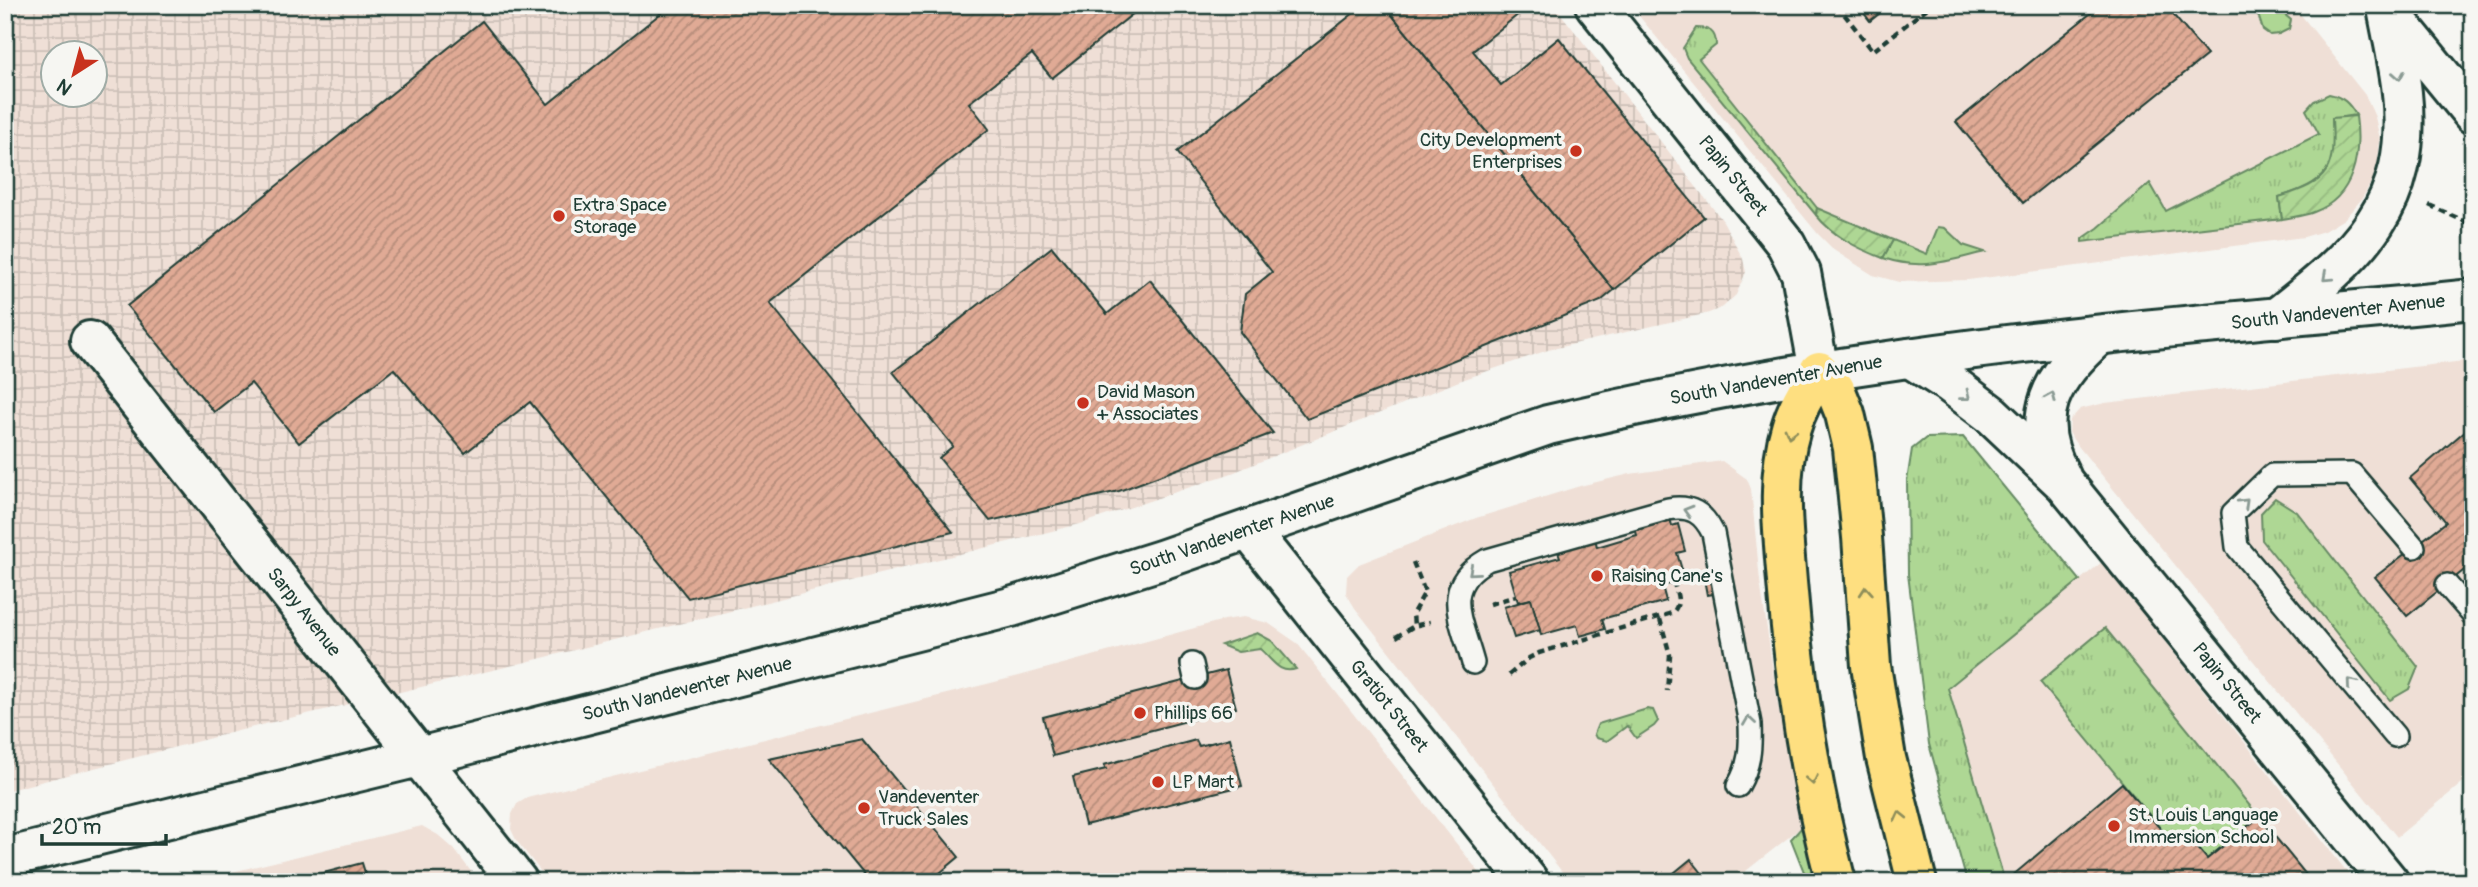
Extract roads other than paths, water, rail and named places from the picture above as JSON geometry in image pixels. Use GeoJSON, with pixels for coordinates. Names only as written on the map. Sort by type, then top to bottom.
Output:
{"type":"FeatureCollection","features":[{"type":"Feature","properties":{"kind":"highway"},"geometry":{"type":"LineString","coordinates":[[1836,882],[1817,806],[1796,681],[1782,522],[1784,464],[1790,429],[1802,398],[1819,372],[1835,389],[1845,414],[1853,448],[1871,666],[1886,758],[1917,882]]}},
{"type":"Feature","properties":{"kind":"main road","name":"Papin Street"},"geometry":{"type":"LineString","coordinates":[[1595,5],[1786,244],[1801,273],[1819,372]]}},
{"type":"Feature","properties":{"kind":"main road"},"geometry":{"type":"LineString","coordinates":[[2386,6],[2473,114]]}},
{"type":"Feature","properties":{"kind":"main road"},"geometry":{"type":"LineString","coordinates":[[2276,318],[2327,278],[2356,250],[2379,220],[2393,190],[2401,162],[2404,135],[2402,93],[2386,6]]}},
{"type":"Feature","properties":{"kind":"main road","name":"South Vandeventer Avenue"},"geometry":{"type":"LineString","coordinates":[[5,858],[419,757],[1011,607],[1249,530],[1548,425],[1658,400],[1910,358],[2099,335],[2473,299]]}},
{"type":"Feature","properties":{"kind":"main road"},"geometry":{"type":"LineString","coordinates":[[2065,484],[2053,462],[2044,433],[2046,405],[2060,377],[2076,356],[2099,335]]}},
{"type":"Feature","properties":{"kind":"main road","name":"Sarpy Avenue"},"geometry":{"type":"LineString","coordinates":[[90,341],[518,882]]}},
{"type":"Feature","properties":{"kind":"main road"},"geometry":{"type":"LineString","coordinates":[[1910,358],[1992,415],[2065,484]]}},
{"type":"Feature","properties":{"kind":"main road","name":"Papin Street"},"geometry":{"type":"LineString","coordinates":[[2065,484],[2389,882]]}},
{"type":"Feature","properties":{"kind":"main road","name":"Gratiot Street"},"geometry":{"type":"LineString","coordinates":[[1249,530],[1529,882]]}},
{"type":"Feature","properties":{"kind":"lane"},"geometry":{"type":"LineString","coordinates":[[2395,736],[2236,547],[2233,513],[2272,475],[2352,474],[2414,547]]}},
{"type":"Feature","properties":{"kind":"lane"},"geometry":{"type":"LineString","coordinates":[[1474,663],[1457,601],[1459,587],[1465,576],[1476,566],[1487,560],[1668,509],[1681,507],[1695,510],[1706,519],[1713,533],[1750,724],[1748,768],[1738,786]]}},
{"type":"Feature","properties":{"kind":"lane"},"geometry":{"type":"LineString","coordinates":[[2446,585],[2473,615]]}},
{"type":"Feature","properties":{"kind":"place","name":"City Development Enterprises"},"geometry":{"type":"Point","coordinates":[1576,151]}},
{"type":"Feature","properties":{"kind":"place","name":"Extra Space Storage"},"geometry":{"type":"Point","coordinates":[559,216]}},
{"type":"Feature","properties":{"kind":"place","name":"David Mason + Associates"},"geometry":{"type":"Point","coordinates":[1083,403]}},
{"type":"Feature","properties":{"kind":"place","name":"Raising Cane's"},"geometry":{"type":"Point","coordinates":[1597,576]}},
{"type":"Feature","properties":{"kind":"place","name":"Phillips 66"},"geometry":{"type":"Point","coordinates":[1140,713]}},
{"type":"Feature","properties":{"kind":"place","name":"LP Mart"},"geometry":{"type":"Point","coordinates":[1158,782]}},
{"type":"Feature","properties":{"kind":"place","name":"Vandeventer Truck Sales"},"geometry":{"type":"Point","coordinates":[864,808]}},
{"type":"Feature","properties":{"kind":"place","name":"St. Louis Language Immersion School"},"geometry":{"type":"Point","coordinates":[2114,826]}}]}
